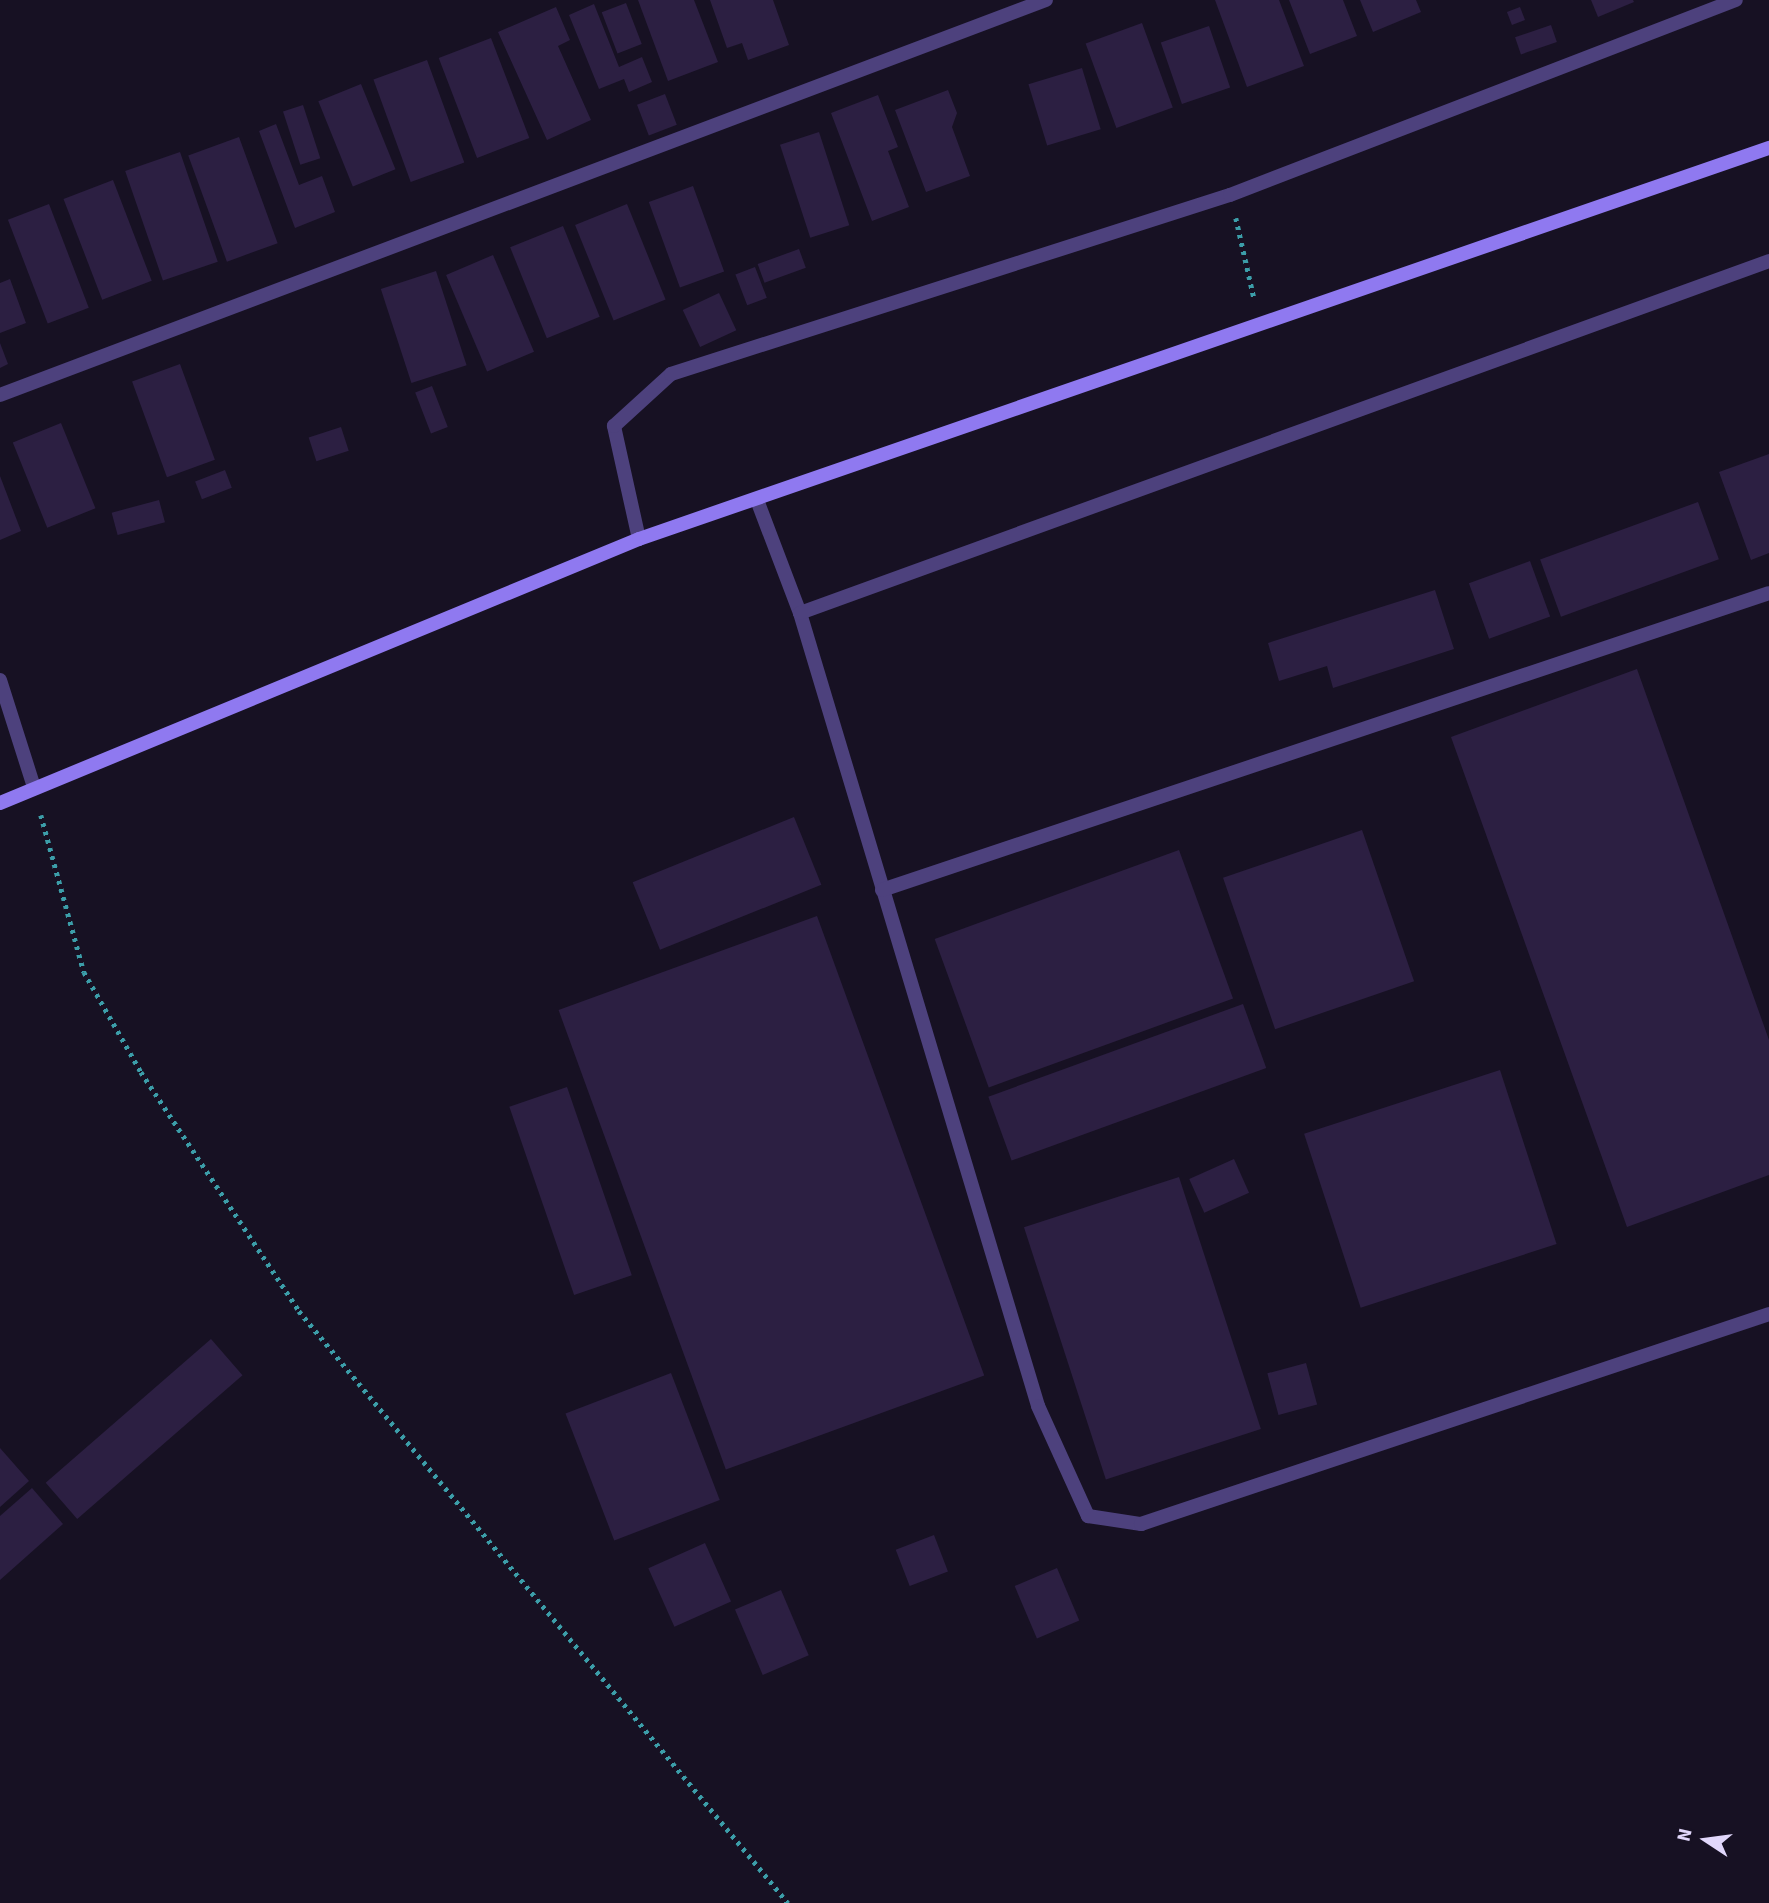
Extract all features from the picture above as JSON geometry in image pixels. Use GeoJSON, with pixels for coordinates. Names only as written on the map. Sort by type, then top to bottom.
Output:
{"type":"FeatureCollection","features":[{"type":"Feature","properties":{"kind":"main road"},"geometry":{"type":"LineString","coordinates":[[0,803],[639,539],[1261,326],[1769,148]]}},
{"type":"Feature","properties":{"kind":"street"},"geometry":{"type":"LineString","coordinates":[[0,395],[1046,0]]}},
{"type":"Feature","properties":{"kind":"street"},"geometry":{"type":"LineString","coordinates":[[639,539],[614,426],[671,374],[1230,195],[1736,0]]}},
{"type":"Feature","properties":{"kind":"street"},"geometry":{"type":"LineString","coordinates":[[800,613],[1769,261]]}},
{"type":"Feature","properties":{"kind":"street"},"geometry":{"type":"LineString","coordinates":[[757,500],[800,613],[1038,1406],[1088,1516],[1141,1524],[1769,1314]]}},
{"type":"Feature","properties":{"kind":"street"},"geometry":{"type":"LineString","coordinates":[[882,890],[1769,593]]}},
{"type":"Feature","properties":{"kind":"street"},"geometry":{"type":"LineString","coordinates":[[0,680],[34,787]]}},
{"type":"Feature","properties":{"kind":"path"},"geometry":{"type":"LineString","coordinates":[[1230,195],[1261,326]]}},
{"type":"Feature","properties":{"kind":"path"},"geometry":{"type":"LineString","coordinates":[[34,787],[84,971],[141,1072],[299,1311],[788,1903]]}},
{"type":"Feature","properties":{"kind":"building"},"geometry":{"type":"Polygon","coordinates":[[[638,0],[694,0],[718,62],[668,81],[638,0]]]}},
{"type":"Feature","properties":{"kind":"building"},"geometry":{"type":"Polygon","coordinates":[[[710,0],[773,0],[789,45],[748,60],[742,43],[727,48],[710,0]]]}},
{"type":"Feature","properties":{"kind":"building"},"geometry":{"type":"Polygon","coordinates":[[[1215,0],[1279,0],[1304,66],[1247,87],[1215,0]]]}},
{"type":"Feature","properties":{"kind":"building"},"geometry":{"type":"Polygon","coordinates":[[[1289,0],[1343,0],[1357,36],[1310,54],[1289,0]]]}},
{"type":"Feature","properties":{"kind":"building"},"geometry":{"type":"Polygon","coordinates":[[[1360,0],[1416,0],[1421,12],[1373,32],[1360,0]]]}},
{"type":"Feature","properties":{"kind":"building"},"geometry":{"type":"Polygon","coordinates":[[[1591,0],[1633,0],[1634,2],[1598,17],[1591,0]]]}},
{"type":"Feature","properties":{"kind":"building"},"geometry":{"type":"Polygon","coordinates":[[[626,3],[642,44],[617,53],[602,12],[626,3]]]}},
{"type":"Feature","properties":{"kind":"building"},"geometry":{"type":"Polygon","coordinates":[[[594,4],[619,67],[642,57],[652,82],[629,92],[624,79],[599,89],[569,15],[594,4]]]}},
{"type":"Feature","properties":{"kind":"building"},"geometry":{"type":"Polygon","coordinates":[[[556,7],[570,40],[558,46],[591,120],[547,140],[498,32],[556,7]]]}},
{"type":"Feature","properties":{"kind":"building"},"geometry":{"type":"Polygon","coordinates":[[[1520,7],[1525,20],[1512,25],[1507,12],[1520,7]]]}},
{"type":"Feature","properties":{"kind":"building"},"geometry":{"type":"Polygon","coordinates":[[[1142,23],[1173,108],[1116,128],[1086,44],[1142,23]]]}},
{"type":"Feature","properties":{"kind":"building"},"geometry":{"type":"Polygon","coordinates":[[[1551,25],[1557,42],[1521,54],[1515,37],[1551,25]]]}},
{"type":"Feature","properties":{"kind":"building"},"geometry":{"type":"Polygon","coordinates":[[[1209,26],[1230,87],[1182,104],[1161,43],[1209,26]]]}},
{"type":"Feature","properties":{"kind":"building"},"geometry":{"type":"Polygon","coordinates":[[[491,38],[529,138],[477,158],[439,58],[491,38]]]}},
{"type":"Feature","properties":{"kind":"building"},"geometry":{"type":"Polygon","coordinates":[[[427,60],[464,162],[411,182],[373,79],[427,60]]]}},
{"type":"Feature","properties":{"kind":"building"},"geometry":{"type":"Polygon","coordinates":[[[1082,68],[1101,129],[1047,146],[1028,84],[1082,68]]]}},
{"type":"Feature","properties":{"kind":"building"},"geometry":{"type":"Polygon","coordinates":[[[361,84],[395,169],[353,187],[318,101],[361,84]]]}},
{"type":"Feature","properties":{"kind":"building"},"geometry":{"type":"Polygon","coordinates":[[[948,90],[957,113],[952,127],[970,176],[926,192],[895,110],[948,90]]]}},
{"type":"Feature","properties":{"kind":"building"},"geometry":{"type":"Polygon","coordinates":[[[665,94],[677,125],[649,136],[637,105],[665,94]]]}},
{"type":"Feature","properties":{"kind":"building"},"geometry":{"type":"Polygon","coordinates":[[[878,95],[898,147],[888,151],[909,207],[872,221],[831,113],[878,95]]]}},
{"type":"Feature","properties":{"kind":"building"},"geometry":{"type":"Polygon","coordinates":[[[303,105],[320,158],[300,165],[283,111],[303,105]]]}},
{"type":"Feature","properties":{"kind":"building"},"geometry":{"type":"Polygon","coordinates":[[[276,124],[299,185],[322,176],[335,212],[295,228],[259,131],[276,124]]]}},
{"type":"Feature","properties":{"kind":"building"},"geometry":{"type":"Polygon","coordinates":[[[819,132],[849,225],[810,238],[780,145],[819,132]]]}},
{"type":"Feature","properties":{"kind":"building"},"geometry":{"type":"Polygon","coordinates":[[[239,137],[278,243],[227,262],[188,155],[239,137]]]}},
{"type":"Feature","properties":{"kind":"building"},"geometry":{"type":"Polygon","coordinates":[[[180,152],[218,262],[163,281],[125,171],[180,152]]]}},
{"type":"Feature","properties":{"kind":"building"},"geometry":{"type":"Polygon","coordinates":[[[113,180],[152,281],[102,300],[64,199],[113,180]]]}},
{"type":"Feature","properties":{"kind":"building"},"geometry":{"type":"Polygon","coordinates":[[[693,186],[724,272],[680,288],[649,202],[693,186]]]}},
{"type":"Feature","properties":{"kind":"building"},"geometry":{"type":"Polygon","coordinates":[[[49,204],[89,308],[48,323],[8,220],[49,204]]]}},
{"type":"Feature","properties":{"kind":"building"},"geometry":{"type":"Polygon","coordinates":[[[627,204],[666,299],[614,320],[575,225],[627,204]]]}},
{"type":"Feature","properties":{"kind":"building"},"geometry":{"type":"Polygon","coordinates":[[[563,226],[600,317],[547,338],[510,247],[563,226]]]}},
{"type":"Feature","properties":{"kind":"building"},"geometry":{"type":"Polygon","coordinates":[[[799,249],[806,268],[764,283],[758,264],[799,249]]]}},
{"type":"Feature","properties":{"kind":"building"},"geometry":{"type":"Polygon","coordinates":[[[493,255],[534,352],[487,372],[446,275],[493,255]]]}},
{"type":"Feature","properties":{"kind":"building"},"geometry":{"type":"Polygon","coordinates":[[[755,267],[767,298],[747,305],[735,275],[755,267]]]}},
{"type":"Feature","properties":{"kind":"building"},"geometry":{"type":"Polygon","coordinates":[[[436,271],[467,365],[411,383],[381,289],[436,271]]]}},
{"type":"Feature","properties":{"kind":"building"},"geometry":{"type":"Polygon","coordinates":[[[10,279],[26,323],[0,333],[0,283],[10,279]]]}},
{"type":"Feature","properties":{"kind":"building"},"geometry":{"type":"Polygon","coordinates":[[[719,293],[736,330],[700,347],[683,310],[719,293]]]}},
{"type":"Feature","properties":{"kind":"building"},"geometry":{"type":"Polygon","coordinates":[[[0,343],[8,364],[0,368],[0,343]]]}},
{"type":"Feature","properties":{"kind":"building"},"geometry":{"type":"Polygon","coordinates":[[[180,364],[215,460],[167,477],[132,381],[180,364]]]}},
{"type":"Feature","properties":{"kind":"building"},"geometry":{"type":"Polygon","coordinates":[[[432,386],[448,427],[431,434],[415,392],[432,386]]]}},
{"type":"Feature","properties":{"kind":"building"},"geometry":{"type":"Polygon","coordinates":[[[61,423],[95,508],[47,528],[13,442],[61,423]]]}},
{"type":"Feature","properties":{"kind":"building"},"geometry":{"type":"Polygon","coordinates":[[[341,427],[349,451],[316,461],[309,438],[341,427]]]}},
{"type":"Feature","properties":{"kind":"building"},"geometry":{"type":"Polygon","coordinates":[[[1769,454],[1769,553],[1751,560],[1719,472],[1769,454]]]}},
{"type":"Feature","properties":{"kind":"building"},"geometry":{"type":"Polygon","coordinates":[[[225,470],[232,488],[202,499],[195,481],[225,470]]]}},
{"type":"Feature","properties":{"kind":"building"},"geometry":{"type":"Polygon","coordinates":[[[0,476],[21,531],[0,540],[0,476]]]}},
{"type":"Feature","properties":{"kind":"building"},"geometry":{"type":"Polygon","coordinates":[[[159,500],[165,522],[118,535],[112,513],[159,500]]]}},
{"type":"Feature","properties":{"kind":"building"},"geometry":{"type":"Polygon","coordinates":[[[1698,502],[1719,559],[1561,617],[1540,559],[1698,502]]]}},
{"type":"Feature","properties":{"kind":"building"},"geometry":{"type":"Polygon","coordinates":[[[1530,561],[1550,616],[1489,639],[1469,583],[1530,561]]]}},
{"type":"Feature","properties":{"kind":"building"},"geometry":{"type":"Polygon","coordinates":[[[1435,590],[1454,649],[1333,688],[1327,666],[1279,681],[1268,643],[1435,590]]]}},
{"type":"Feature","properties":{"kind":"building"},"geometry":{"type":"Polygon","coordinates":[[[1637,669],[1769,1040],[1769,1175],[1627,1227],[1451,737],[1637,669]]]}},
{"type":"Feature","properties":{"kind":"building"},"geometry":{"type":"Polygon","coordinates":[[[794,817],[821,885],[660,950],[633,882],[794,817]]]}},
{"type":"Feature","properties":{"kind":"building"},"geometry":{"type":"Polygon","coordinates":[[[1362,830],[1414,981],[1275,1029],[1223,878],[1362,830]]]}},
{"type":"Feature","properties":{"kind":"building"},"geometry":{"type":"Polygon","coordinates":[[[1179,850],[1233,998],[989,1087],[935,939],[1179,850]]]}},
{"type":"Feature","properties":{"kind":"building"},"geometry":{"type":"Polygon","coordinates":[[[817,916],[984,1376],[726,1470],[559,1010],[817,916]]]}},
{"type":"Feature","properties":{"kind":"building"},"geometry":{"type":"Polygon","coordinates":[[[1243,1004],[1266,1068],[1012,1161],[988,1097],[1243,1004]]]}},
{"type":"Feature","properties":{"kind":"building"},"geometry":{"type":"Polygon","coordinates":[[[1500,1070],[1557,1244],[1361,1308],[1304,1134],[1500,1070]]]}},
{"type":"Feature","properties":{"kind":"building"},"geometry":{"type":"Polygon","coordinates":[[[567,1087],[632,1275],[574,1295],[509,1107],[567,1087]]]}},
{"type":"Feature","properties":{"kind":"building"},"geometry":{"type":"Polygon","coordinates":[[[1234,1159],[1249,1193],[1204,1213],[1189,1179],[1234,1159]]]}},
{"type":"Feature","properties":{"kind":"building"},"geometry":{"type":"Polygon","coordinates":[[[1179,1177],[1261,1429],[1106,1479],[1024,1227],[1179,1177]]]}},
{"type":"Feature","properties":{"kind":"building"},"geometry":{"type":"Polygon","coordinates":[[[211,1339],[242,1375],[77,1519],[46,1483],[211,1339]]]}},
{"type":"Feature","properties":{"kind":"building"},"geometry":{"type":"Polygon","coordinates":[[[1306,1363],[1317,1405],[1278,1415],[1267,1373],[1306,1363]]]}},
{"type":"Feature","properties":{"kind":"building"},"geometry":{"type":"Polygon","coordinates":[[[671,1373],[720,1500],[614,1540],[566,1413],[671,1373]]]}},
{"type":"Feature","properties":{"kind":"building"},"geometry":{"type":"Polygon","coordinates":[[[0,1448],[29,1481],[0,1507],[0,1448]]]}},
{"type":"Feature","properties":{"kind":"building"},"geometry":{"type":"Polygon","coordinates":[[[32,1488],[63,1524],[0,1580],[0,1516],[32,1488]]]}},
{"type":"Feature","properties":{"kind":"building"},"geometry":{"type":"Polygon","coordinates":[[[934,1535],[948,1571],[910,1586],[896,1550],[934,1535]]]}},
{"type":"Feature","properties":{"kind":"building"},"geometry":{"type":"Polygon","coordinates":[[[705,1543],[731,1601],[674,1627],[648,1568],[705,1543]]]}},
{"type":"Feature","properties":{"kind":"building"},"geometry":{"type":"Polygon","coordinates":[[[1057,1568],[1079,1620],[1037,1638],[1015,1586],[1057,1568]]]}},
{"type":"Feature","properties":{"kind":"building"},"geometry":{"type":"Polygon","coordinates":[[[781,1590],[809,1655],[763,1675],[735,1610],[781,1590]]]}}]}
